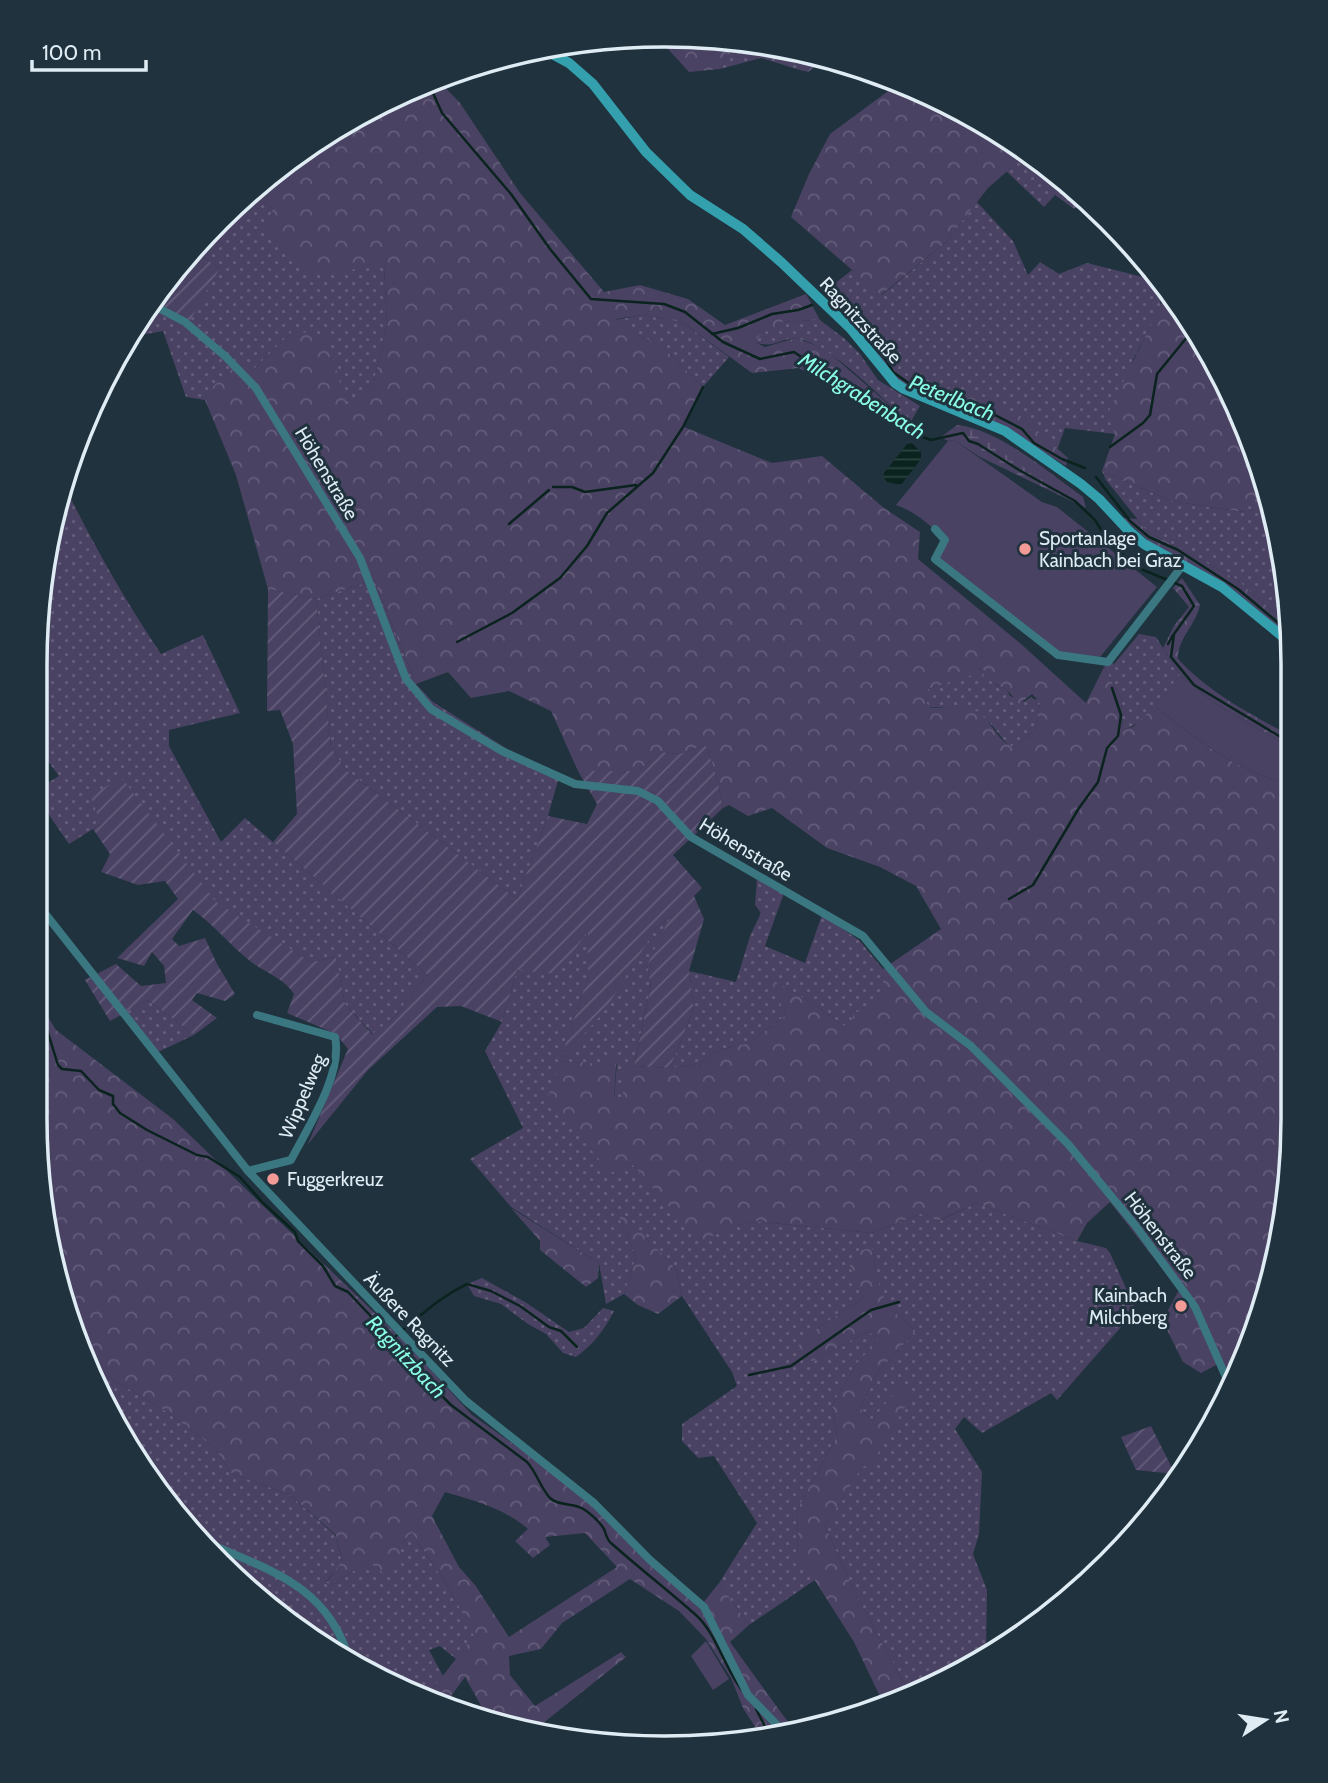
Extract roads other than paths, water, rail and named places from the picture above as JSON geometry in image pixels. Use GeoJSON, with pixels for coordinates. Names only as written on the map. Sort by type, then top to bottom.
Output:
{"type":"FeatureCollection","features":[{"type":"Feature","properties":{"kind":"main road","name":"Ragnitzstraße"},"geometry":{"type":"LineString","coordinates":[[557,57],[569,63],[593,84],[646,152],[690,195],[743,229],[851,329],[895,383],[1005,431],[1081,484],[1144,544],[1222,587],[1280,634]]}},
{"type":"Feature","properties":{"kind":"street","name":"Höhenstraße"},"geometry":{"type":"LineString","coordinates":[[160,309],[185,322],[225,355],[257,388],[360,558],[407,678],[431,709],[502,751],[575,784],[638,791],[658,802],[691,838],[863,936],[926,1012],[971,1046],[1068,1144],[1135,1225],[1195,1307],[1225,1374]]}},
{"type":"Feature","properties":{"kind":"street"},"geometry":{"type":"LineString","coordinates":[[935,529],[945,540],[935,559],[1058,655],[1108,662],[1183,565]]}},
{"type":"Feature","properties":{"kind":"street","name":"Äußere Ragnitz"},"geometry":{"type":"LineString","coordinates":[[47,916],[248,1171],[466,1401],[594,1503],[650,1560],[704,1607],[748,1695],[777,1725]]}},
{"type":"Feature","properties":{"kind":"street","name":"Wippelweg"},"geometry":{"type":"LineString","coordinates":[[248,1171],[291,1160],[333,1074],[338,1051],[335,1037],[257,1015]]}},
{"type":"Feature","properties":{"kind":"street"},"geometry":{"type":"LineString","coordinates":[[222,1549],[270,1569],[308,1594],[336,1624],[344,1646]]}},
{"type":"Feature","properties":{"kind":"waterway","name":"Milchgrabenbach"},"geometry":{"type":"LineString","coordinates":[[433,92],[442,113],[511,194],[550,249],[591,299],[664,304],[685,312],[723,342],[760,359],[794,352],[920,436],[931,440],[963,433],[969,441],[1075,501],[1095,520],[1110,544],[1141,569],[1182,586],[1194,606],[1174,634],[1171,657],[1194,685],[1281,737]]}},
{"type":"Feature","properties":{"kind":"waterway","name":"Peterlbach"},"geometry":{"type":"LineString","coordinates":[[712,334],[738,328],[772,314],[812,305]]}},
{"type":"Feature","properties":{"kind":"waterway","name":"Peterlbach"},"geometry":{"type":"LineString","coordinates":[[836,307],[886,360],[893,372],[917,389],[995,415],[1022,429],[1034,443],[1085,468]]}},
{"type":"Feature","properties":{"kind":"waterway"},"geometry":{"type":"LineString","coordinates":[[1110,447],[1150,415],[1157,374],[1187,337]]}},
{"type":"Feature","properties":{"kind":"waterway"},"geometry":{"type":"LineString","coordinates":[[457,642],[512,613],[560,578],[587,546],[607,513],[653,473],[683,427],[703,387]]}},
{"type":"Feature","properties":{"kind":"waterway","name":"Peterlbach"},"geometry":{"type":"LineString","coordinates":[[1096,477],[1130,521],[1149,537],[1178,550],[1238,589],[1279,623]]}},
{"type":"Feature","properties":{"kind":"waterway"},"geometry":{"type":"LineString","coordinates":[[553,487],[572,487],[585,492],[636,485]]}},
{"type":"Feature","properties":{"kind":"waterway"},"geometry":{"type":"LineString","coordinates":[[509,524],[549,490]]}},
{"type":"Feature","properties":{"kind":"waterway","name":"Milchgrabenbach"},"geometry":{"type":"LineString","coordinates":[[1168,644],[1173,635]]}},
{"type":"Feature","properties":{"kind":"waterway"},"geometry":{"type":"LineString","coordinates":[[1009,899],[1033,885],[1079,808],[1098,782],[1107,748],[1118,736],[1121,715],[1112,688]]}},
{"type":"Feature","properties":{"kind":"waterway","name":"Ragnitzbach"},"geometry":{"type":"LineString","coordinates":[[47,1030],[58,1065],[62,1069],[81,1071],[99,1090],[113,1096],[113,1104],[120,1113],[147,1130],[197,1155],[208,1157],[240,1177],[263,1203],[295,1232],[298,1241],[323,1266],[335,1286],[348,1292],[381,1327],[401,1356],[438,1387],[441,1395],[451,1405],[527,1462],[550,1498],[558,1503],[577,1506],[593,1516],[610,1542],[697,1616],[710,1633],[742,1690]]}},
{"type":"Feature","properties":{"kind":"waterway"},"geometry":{"type":"LineString","coordinates":[[404,1329],[442,1299],[467,1284],[491,1291],[520,1306],[549,1327],[561,1331],[577,1347]]}},
{"type":"Feature","properties":{"kind":"waterway"},"geometry":{"type":"LineString","coordinates":[[749,1375],[791,1366],[871,1310],[899,1302]]}},
{"type":"Feature","properties":{"kind":"waterway","name":"Ragnitzbach"},"geometry":{"type":"LineString","coordinates":[[390,1343],[397,1335]]}},
{"type":"Feature","properties":{"kind":"waterway","name":"Ragnitzbach"},"geometry":{"type":"LineString","coordinates":[[756,1709],[765,1727]]}},
{"type":"Feature","properties":{"kind":"place","name":"Sportanlage Kainbach bei Graz"},"geometry":{"type":"Point","coordinates":[1025,549]}},
{"type":"Feature","properties":{"kind":"place","name":"Fuggerkreuz"},"geometry":{"type":"Point","coordinates":[273,1179]}},
{"type":"Feature","properties":{"kind":"place","name":"Kainbach Milchberg"},"geometry":{"type":"Point","coordinates":[1181,1306]}}]}
